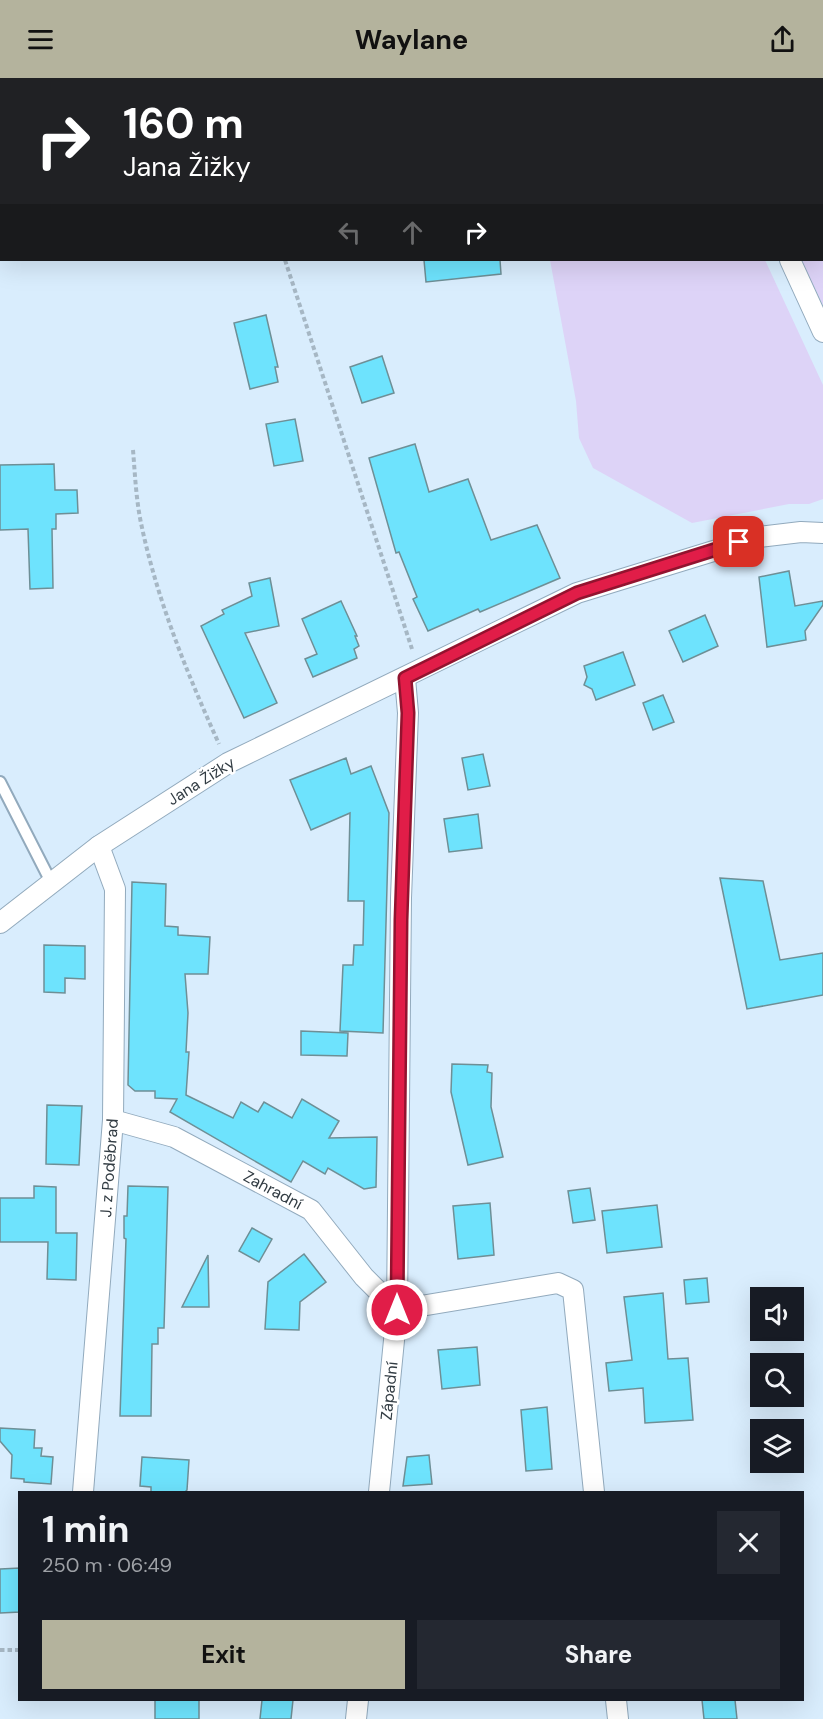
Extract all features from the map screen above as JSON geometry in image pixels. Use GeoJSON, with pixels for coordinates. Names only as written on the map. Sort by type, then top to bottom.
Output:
{"type":"FeatureCollection","features":[{"type":"Feature","properties":{"kind":"street"},"geometry":{"type":"LineString","coordinates":[[790,261],[823,332]]}},
{"type":"Feature","properties":{"kind":"street","name":"Jana Žižky"},"geometry":{"type":"LineString","coordinates":[[0,923],[99,846],[228,763],[577,593],[759,537],[801,532],[823,533]]}},
{"type":"Feature","properties":{"kind":"street","name":"Západní"},"geometry":{"type":"LineString","coordinates":[[379,1491],[397,1310],[400,945],[408,713],[412,674]]}},
{"type":"Feature","properties":{"kind":"street","name":"J. z Poděbrad"},"geometry":{"type":"LineString","coordinates":[[83,1491],[113,1120],[116,889],[99,846]]}},
{"type":"Feature","properties":{"kind":"street","name":"Zahradní"},"geometry":{"type":"LineString","coordinates":[[113,1120],[174,1137],[311,1210],[364,1277],[397,1310]]}},
{"type":"Feature","properties":{"kind":"street"},"geometry":{"type":"LineString","coordinates":[[397,1310],[558,1283],[573,1290],[594,1491]]}},
{"type":"Feature","properties":{"kind":"street"},"geometry":{"type":"LineString","coordinates":[[356,1719],[358,1701]]}},
{"type":"Feature","properties":{"kind":"street"},"geometry":{"type":"LineString","coordinates":[[616,1701],[618,1719]]}},
{"type":"Feature","properties":{"kind":"lane"},"geometry":{"type":"LineString","coordinates":[[0,782],[51,882]]}},
{"type":"Feature","properties":{"kind":"path"},"geometry":{"type":"LineString","coordinates":[[285,261],[412,674]]}},
{"type":"Feature","properties":{"kind":"path"},"geometry":{"type":"LineString","coordinates":[[133,450],[140,521],[157,586],[190,679],[228,763]]}},
{"type":"Feature","properties":{"kind":"path"},"geometry":{"type":"LineString","coordinates":[[0,1650],[18,1650]]}},
{"type":"Feature","properties":{"kind":"shaded area"},"geometry":{"type":"Polygon","coordinates":[[[550,261],[765,261],[823,385],[823,499],[809,504],[789,504],[692,523],[593,468],[579,438],[576,401],[550,261]]]}},
{"type":"Feature","properties":{"kind":"shaded area"},"geometry":{"type":"Polygon","coordinates":[[[801,261],[823,261],[823,305],[801,261]]]}},
{"type":"Feature","properties":{"kind":"building"},"geometry":{"type":"Polygon","coordinates":[[[424,261],[500,261],[501,274],[426,282],[424,261]]]}},
{"type":"Feature","properties":{"kind":"building"},"geometry":{"type":"Polygon","coordinates":[[[266,315],[278,367],[275,367],[278,382],[250,389],[234,323],[266,315]]]}},
{"type":"Feature","properties":{"kind":"building"},"geometry":{"type":"Polygon","coordinates":[[[382,356],[394,393],[362,403],[350,367],[382,356]]]}},
{"type":"Feature","properties":{"kind":"building"},"geometry":{"type":"Polygon","coordinates":[[[295,419],[303,461],[274,466],[266,424],[295,419]]]}},
{"type":"Feature","properties":{"kind":"building"},"geometry":{"type":"Polygon","coordinates":[[[415,444],[429,492],[468,479],[491,540],[537,525],[560,578],[428,631],[413,599],[417,597],[399,552],[396,553],[369,458],[415,444]]]}},
{"type":"Feature","properties":{"kind":"building"},"geometry":{"type":"Polygon","coordinates":[[[54,464],[55,490],[77,490],[78,513],[56,514],[56,529],[52,529],[53,588],[30,589],[28,529],[0,530],[0,465],[54,464]]]}},
{"type":"Feature","properties":{"kind":"building"},"geometry":{"type":"Polygon","coordinates":[[[789,571],[795,606],[823,601],[823,605],[805,631],[806,640],[767,647],[759,577],[789,571]]]}},
{"type":"Feature","properties":{"kind":"building"},"geometry":{"type":"Polygon","coordinates":[[[270,578],[279,626],[245,633],[277,703],[244,718],[201,626],[224,614],[222,610],[252,596],[249,583],[270,578]]]}},
{"type":"Feature","properties":{"kind":"building"},"geometry":{"type":"Polygon","coordinates":[[[341,601],[357,636],[355,636],[359,646],[354,649],[357,658],[313,677],[305,659],[317,654],[302,619],[341,601]]]}},
{"type":"Feature","properties":{"kind":"building"},"geometry":{"type":"Polygon","coordinates":[[[705,615],[718,646],[683,662],[669,631],[705,615]]]}},
{"type":"Feature","properties":{"kind":"building"},"geometry":{"type":"Polygon","coordinates":[[[623,652],[635,685],[596,700],[592,689],[584,685],[587,677],[584,666],[623,652]]]}},
{"type":"Feature","properties":{"kind":"building"},"geometry":{"type":"Polygon","coordinates":[[[663,695],[674,722],[653,730],[643,703],[663,695]]]}},
{"type":"Feature","properties":{"kind":"building"},"geometry":{"type":"Polygon","coordinates":[[[483,754],[490,786],[468,790],[462,758],[483,754]]]}},
{"type":"Feature","properties":{"kind":"building"},"geometry":{"type":"Polygon","coordinates":[[[346,758],[351,774],[371,766],[389,813],[383,1033],[340,1031],[343,965],[353,965],[354,945],[363,945],[364,901],[348,901],[350,813],[311,830],[290,780],[346,758]]]}},
{"type":"Feature","properties":{"kind":"building"},"geometry":{"type":"Polygon","coordinates":[[[478,814],[482,848],[449,852],[444,819],[478,814]]]}},
{"type":"Feature","properties":{"kind":"building"},"geometry":{"type":"Polygon","coordinates":[[[720,878],[763,881],[780,960],[823,953],[823,995],[747,1009],[720,878]]]}},
{"type":"Feature","properties":{"kind":"building"},"geometry":{"type":"Polygon","coordinates":[[[132,882],[166,884],[165,926],[178,927],[178,935],[210,937],[208,974],[185,974],[188,1013],[186,1052],[189,1052],[186,1095],[233,1118],[241,1102],[258,1112],[264,1102],[292,1118],[302,1099],[339,1121],[329,1138],[377,1137],[376,1187],[364,1189],[328,1168],[325,1174],[303,1161],[291,1182],[170,1112],[177,1099],[155,1098],[155,1091],[135,1091],[128,1085],[132,882]]]}},
{"type":"Feature","properties":{"kind":"building"},"geometry":{"type":"Polygon","coordinates":[[[44,945],[85,946],[85,979],[65,978],[65,993],[44,992],[44,945]]]}},
{"type":"Feature","properties":{"kind":"building"},"geometry":{"type":"Polygon","coordinates":[[[301,1031],[348,1033],[347,1056],[301,1055],[301,1031]]]}},
{"type":"Feature","properties":{"kind":"building"},"geometry":{"type":"Polygon","coordinates":[[[452,1064],[488,1065],[487,1072],[492,1073],[491,1107],[503,1157],[468,1165],[451,1092],[452,1064]]]}},
{"type":"Feature","properties":{"kind":"building"},"geometry":{"type":"Polygon","coordinates":[[[47,1105],[82,1106],[79,1165],[46,1164],[47,1105]]]}},
{"type":"Feature","properties":{"kind":"building"},"geometry":{"type":"Polygon","coordinates":[[[34,1186],[56,1187],[56,1233],[77,1233],[76,1280],[47,1279],[48,1242],[0,1242],[0,1198],[34,1198],[34,1186]]]}},
{"type":"Feature","properties":{"kind":"building"},"geometry":{"type":"Polygon","coordinates":[[[128,1186],[168,1187],[164,1328],[158,1328],[158,1344],[152,1344],[151,1416],[120,1416],[126,1239],[124,1238],[124,1216],[127,1216],[128,1186]]]}},
{"type":"Feature","properties":{"kind":"building"},"geometry":{"type":"Polygon","coordinates":[[[590,1188],[595,1220],[573,1223],[568,1191],[590,1188]]]}},
{"type":"Feature","properties":{"kind":"building"},"geometry":{"type":"Polygon","coordinates":[[[490,1203],[494,1255],[458,1259],[453,1206],[490,1203]]]}},
{"type":"Feature","properties":{"kind":"building"},"geometry":{"type":"Polygon","coordinates":[[[657,1205],[662,1247],[607,1253],[602,1211],[657,1205]]]}},
{"type":"Feature","properties":{"kind":"building"},"geometry":{"type":"Polygon","coordinates":[[[252,1228],[272,1239],[259,1262],[239,1251],[252,1228]]]}},
{"type":"Feature","properties":{"kind":"building"},"geometry":{"type":"Polygon","coordinates":[[[304,1254],[326,1282],[300,1302],[299,1330],[265,1329],[268,1282],[304,1254]]]}},
{"type":"Feature","properties":{"kind":"building"},"geometry":{"type":"Polygon","coordinates":[[[208,1255],[209,1307],[182,1307],[208,1255]]]}},
{"type":"Feature","properties":{"kind":"building"},"geometry":{"type":"Polygon","coordinates":[[[707,1278],[709,1302],[686,1304],[684,1280],[707,1278]]]}},
{"type":"Feature","properties":{"kind":"building"},"geometry":{"type":"Polygon","coordinates":[[[663,1293],[668,1359],[688,1358],[693,1420],[645,1423],[643,1388],[609,1391],[606,1363],[632,1360],[624,1297],[663,1293]]]}},
{"type":"Feature","properties":{"kind":"building"},"geometry":{"type":"Polygon","coordinates":[[[477,1347],[480,1385],[442,1389],[438,1350],[477,1347]]]}},
{"type":"Feature","properties":{"kind":"building"},"geometry":{"type":"Polygon","coordinates":[[[547,1407],[552,1469],[526,1471],[521,1410],[547,1407]]]}},
{"type":"Feature","properties":{"kind":"building"},"geometry":{"type":"Polygon","coordinates":[[[0,1428],[35,1430],[34,1448],[42,1448],[41,1456],[53,1457],[51,1484],[24,1482],[24,1479],[11,1478],[12,1455],[0,1441],[0,1428]]]}},
{"type":"Feature","properties":{"kind":"building"},"geometry":{"type":"Polygon","coordinates":[[[429,1455],[432,1484],[403,1486],[407,1457],[429,1455]]]}},
{"type":"Feature","properties":{"kind":"building"},"geometry":{"type":"Polygon","coordinates":[[[142,1457],[189,1460],[186,1491],[151,1491],[151,1487],[140,1486],[142,1457]]]}},
{"type":"Feature","properties":{"kind":"building"},"geometry":{"type":"Polygon","coordinates":[[[18,1568],[18,1612],[0,1613],[0,1569],[18,1568]]]}},
{"type":"Feature","properties":{"kind":"building"},"geometry":{"type":"Polygon","coordinates":[[[155,1701],[199,1701],[199,1719],[155,1719],[155,1701]]]}},
{"type":"Feature","properties":{"kind":"building"},"geometry":{"type":"Polygon","coordinates":[[[262,1701],[293,1701],[291,1719],[260,1719],[262,1701]]]}},
{"type":"Feature","properties":{"kind":"building"},"geometry":{"type":"Polygon","coordinates":[[[702,1701],[735,1701],[737,1719],[704,1719],[702,1701]]]}},
{"type":"Feature","properties":{"kind":"route"},"geometry":{"type":"LineString","coordinates":[[397,1310],[398,1074],[408,713],[405,678],[419,669],[577,593],[739,542]]}}]}
